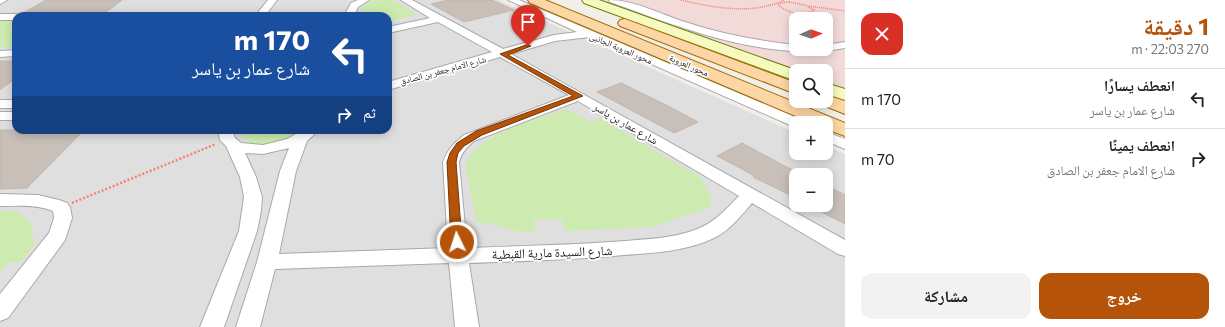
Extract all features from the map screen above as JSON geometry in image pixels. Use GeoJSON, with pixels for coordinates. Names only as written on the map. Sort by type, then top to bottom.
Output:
{"type":"FeatureCollection","features":[{"type":"Feature","properties":{"kind":"main road"},"geometry":{"type":"LineString","coordinates":[[527,0],[535,5]]}},
{"type":"Feature","properties":{"kind":"main road","name":"محور العروبة"},"geometry":{"type":"LineString","coordinates":[[566,0],[789,86]]}},
{"type":"Feature","properties":{"kind":"main road","name":"محور العروبة"},"geometry":{"type":"LineString","coordinates":[[535,5],[714,75],[803,116]]}},
{"type":"Feature","properties":{"kind":"main road"},"geometry":{"type":"LineString","coordinates":[[660,64],[714,75]]}},
{"type":"Feature","properties":{"kind":"main road"},"geometry":{"type":"LineString","coordinates":[[833,103],[845,108]]}},
{"type":"Feature","properties":{"kind":"main road","name":"محور العروبة"},"geometry":{"type":"LineString","coordinates":[[833,128],[845,130]]}},
{"type":"Feature","properties":{"kind":"main road"},"geometry":{"type":"LineString","coordinates":[[833,131],[845,138]]}},
{"type":"Feature","properties":{"kind":"street"},"geometry":{"type":"LineString","coordinates":[[260,11],[273,0]]}},
{"type":"Feature","properties":{"kind":"street"},"geometry":{"type":"LineString","coordinates":[[351,12],[354,6],[365,0]]}},
{"type":"Feature","properties":{"kind":"street","name":"شارع عمار بن ياسر"},"geometry":{"type":"LineString","coordinates":[[406,0],[580,96],[749,195],[845,249]]}},
{"type":"Feature","properties":{"kind":"street","name":"محور العروبة الجانبى"},"geometry":{"type":"LineString","coordinates":[[512,0],[535,5],[561,21],[592,35],[789,120]]}},
{"type":"Feature","properties":{"kind":"street"},"geometry":{"type":"LineString","coordinates":[[588,0],[789,73]]}},
{"type":"Feature","properties":{"kind":"street"},"geometry":{"type":"LineString","coordinates":[[613,0],[721,37],[789,47]]}},
{"type":"Feature","properties":{"kind":"street"},"geometry":{"type":"LineString","coordinates":[[0,17],[12,17]]}},
{"type":"Feature","properties":{"kind":"street"},"geometry":{"type":"LineString","coordinates":[[392,29],[438,19]]}},
{"type":"Feature","properties":{"kind":"street","name":"شارع الامام جعفر بن الصادق"},"geometry":{"type":"LineString","coordinates":[[392,85],[497,51],[550,30],[561,21]]}},
{"type":"Feature","properties":{"kind":"street","name":"شارع الامام جعفر بن الصادق"},"geometry":{"type":"LineString","coordinates":[[392,76],[562,36],[592,35]]}},
{"type":"Feature","properties":{"kind":"street"},"geometry":{"type":"LineString","coordinates":[[833,47],[845,45]]}},
{"type":"Feature","properties":{"kind":"street"},"geometry":{"type":"LineString","coordinates":[[833,49],[845,51]]}},
{"type":"Feature","properties":{"kind":"street"},"geometry":{"type":"LineString","coordinates":[[0,54],[12,54]]}},
{"type":"Feature","properties":{"kind":"street"},"geometry":{"type":"LineString","coordinates":[[833,91],[845,95]]}},
{"type":"Feature","properties":{"kind":"street"},"geometry":{"type":"LineString","coordinates":[[467,327],[458,255],[451,173],[451,162],[457,149],[469,138],[479,133],[580,96]]}},
{"type":"Feature","properties":{"kind":"street"},"geometry":{"type":"LineString","coordinates":[[0,104],[12,104]]}},
{"type":"Feature","properties":{"kind":"street"},"geometry":{"type":"LineString","coordinates":[[0,116],[12,116]]}},
{"type":"Feature","properties":{"kind":"street"},"geometry":{"type":"LineString","coordinates":[[833,133],[845,144]]}},
{"type":"Feature","properties":{"kind":"street"},"geometry":{"type":"LineString","coordinates":[[225,135],[244,148],[257,150],[272,149],[306,135]]}},
{"type":"Feature","properties":{"kind":"street"},"geometry":{"type":"LineString","coordinates":[[212,327],[248,231],[252,211],[253,196],[248,177],[225,135]]}},
{"type":"Feature","properties":{"kind":"street"},"geometry":{"type":"LineString","coordinates":[[248,327],[267,262],[288,171],[306,135]]}},
{"type":"Feature","properties":{"kind":"street","name":"شارع السيدة مارية القبطية"},"geometry":{"type":"LineString","coordinates":[[267,262],[625,248],[690,239],[707,233],[724,223],[749,195]]}},
{"type":"Feature","properties":{"kind":"street"},"geometry":{"type":"LineString","coordinates":[[0,200],[47,201],[61,208],[63,218],[58,235],[0,311]]}},
{"type":"Feature","properties":{"kind":"path"},"geometry":{"type":"LineString","coordinates":[[681,0],[703,5],[739,8],[767,7],[785,0]]}},
{"type":"Feature","properties":{"kind":"path"},"geometry":{"type":"LineString","coordinates":[[780,3],[778,5],[780,8],[796,12],[814,11],[809,6]]}},
{"type":"Feature","properties":{"kind":"path"},"geometry":{"type":"LineString","coordinates":[[780,3],[793,3],[845,11]]}},
{"type":"Feature","properties":{"kind":"path"},"geometry":{"type":"LineString","coordinates":[[61,208],[225,135]]}},
{"type":"Feature","properties":{"kind":"shaded area"},"geometry":{"type":"Polygon","coordinates":[[[0,0],[498,0],[789,130],[789,160],[833,160],[833,149],[845,154],[845,327],[0,327],[0,0]]]}},
{"type":"Feature","properties":{"kind":"shaded area"},"geometry":{"type":"Polygon","coordinates":[[[596,0],[845,0],[845,92],[833,88],[833,64],[789,64],[789,69],[596,0]]]}},
{"type":"Feature","properties":{"kind":"green space"},"geometry":{"type":"Polygon","coordinates":[[[374,0],[394,0],[416,14],[392,21],[392,12],[361,12],[364,5],[374,0]]]}},
{"type":"Feature","properties":{"kind":"green space"},"geometry":{"type":"Polygon","coordinates":[[[0,19],[12,19],[12,47],[0,47],[0,19]]]}},
{"type":"Feature","properties":{"kind":"green space"},"geometry":{"type":"Polygon","coordinates":[[[566,109],[591,122],[599,118],[697,175],[704,183],[712,198],[709,208],[653,227],[566,231],[561,219],[533,220],[536,232],[521,232],[476,221],[465,163],[471,155],[483,143],[501,133],[566,109]]]}},
{"type":"Feature","properties":{"kind":"green space"},"geometry":{"type":"Polygon","coordinates":[[[241,134],[301,134],[281,142],[259,145],[249,143],[241,134]]]}},
{"type":"Feature","properties":{"kind":"green space"},"geometry":{"type":"Polygon","coordinates":[[[0,211],[16,211],[30,222],[34,245],[22,261],[9,262],[0,273],[0,211]]]}},
{"type":"Feature","properties":{"kind":"building"},"geometry":{"type":"Polygon","coordinates":[[[46,0],[122,0],[106,12],[25,12],[46,0]]]}},
{"type":"Feature","properties":{"kind":"building"},"geometry":{"type":"Polygon","coordinates":[[[448,0],[492,0],[514,10],[464,22],[431,4],[448,0]]]}},
{"type":"Feature","properties":{"kind":"building"},"geometry":{"type":"Polygon","coordinates":[[[0,61],[12,61],[12,81],[0,90],[0,61]]]}},
{"type":"Feature","properties":{"kind":"building"},"geometry":{"type":"Polygon","coordinates":[[[621,83],[698,122],[674,133],[597,92],[621,83]]]}},
{"type":"Feature","properties":{"kind":"building"},"geometry":{"type":"Polygon","coordinates":[[[0,130],[12,130],[12,134],[80,134],[27,188],[0,189],[0,130]]]}},
{"type":"Feature","properties":{"kind":"building"},"geometry":{"type":"Polygon","coordinates":[[[742,143],[789,168],[789,195],[753,177],[755,176],[717,156],[742,143]]]}},
{"type":"Feature","properties":{"kind":"building"},"geometry":{"type":"Polygon","coordinates":[[[833,189],[845,195],[845,224],[822,212],[833,212],[833,189]]]}},
{"type":"Feature","properties":{"kind":"route"},"geometry":{"type":"LineString","coordinates":[[457,242],[451,162],[454,153],[460,144],[479,133],[580,96],[503,54],[528,46]]}}]}
